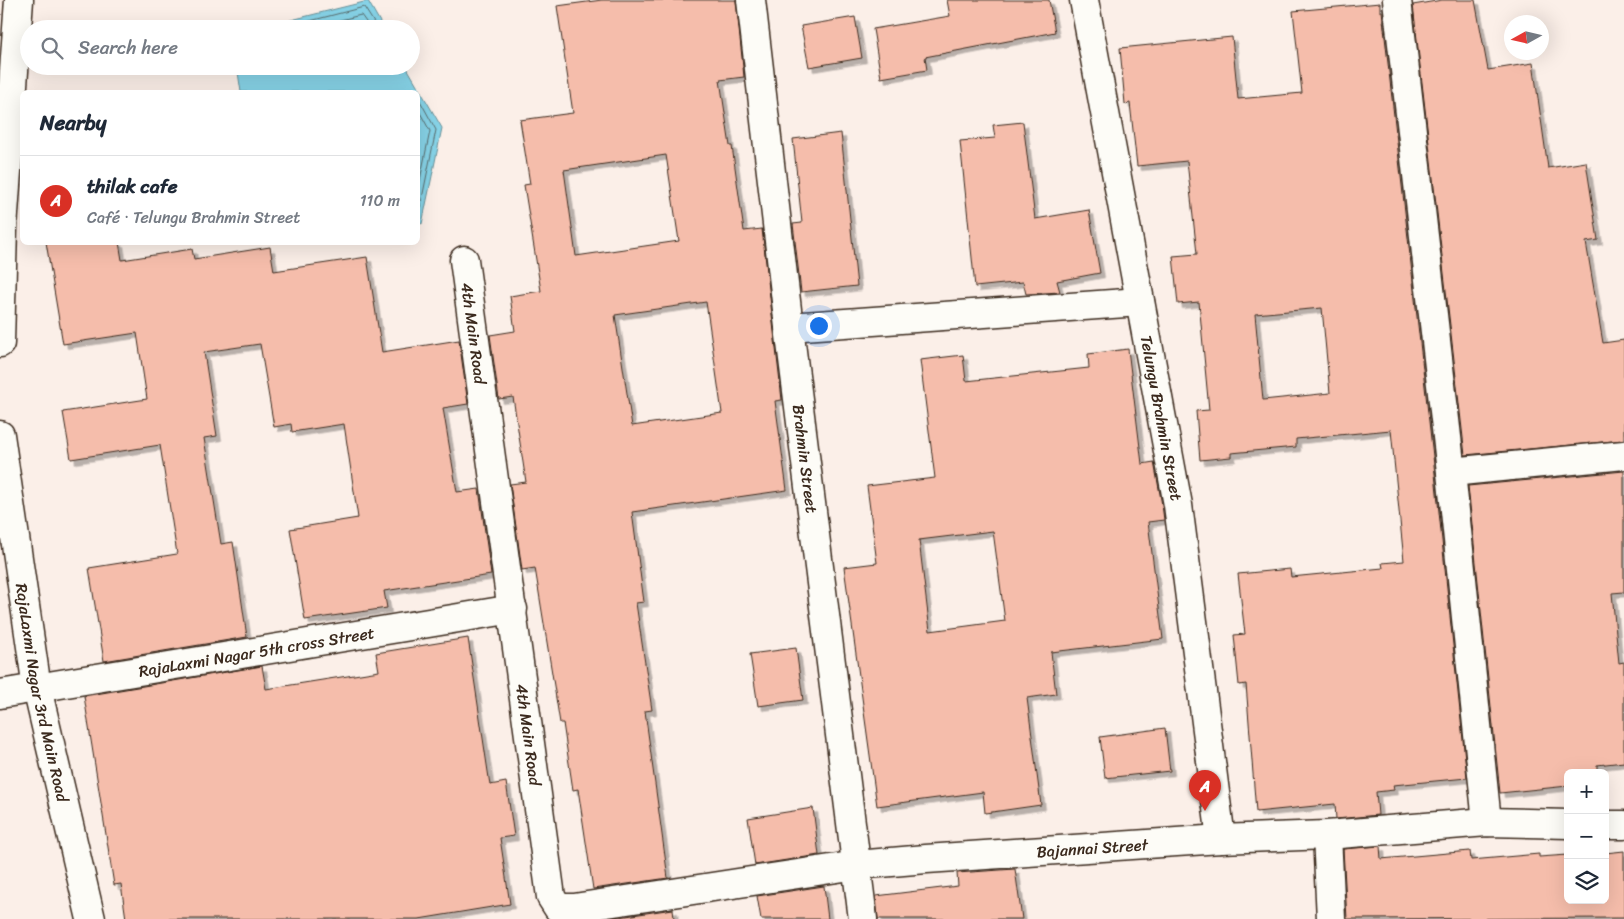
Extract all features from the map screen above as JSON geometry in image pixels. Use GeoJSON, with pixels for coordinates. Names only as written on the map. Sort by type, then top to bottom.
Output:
{"type":"FeatureCollection","features":[{"type":"Feature","properties":{"kind":"street"},"geometry":{"type":"LineString","coordinates":[[0,343],[3,228],[19,0]]}},
{"type":"Feature","properties":{"kind":"street","name":"Brahmin Street"},"geometry":{"type":"LineString","coordinates":[[751,0],[789,327],[863,919]]}},
{"type":"Feature","properties":{"kind":"street","name":"Telungu Brahmin Street"},"geometry":{"type":"LineString","coordinates":[[1084,0],[1178,506],[1221,838]]}},
{"type":"Feature","properties":{"kind":"street"},"geometry":{"type":"LineString","coordinates":[[1397,0],[1451,472],[1487,822]]}},
{"type":"Feature","properties":{"kind":"street","name":"4th Main Road"},"geometry":{"type":"LineString","coordinates":[[464,260],[551,897],[558,908],[574,908],[857,865]]}},
{"type":"Feature","properties":{"kind":"street"},"geometry":{"type":"LineString","coordinates":[[789,327],[1140,302]]}},
{"type":"Feature","properties":{"kind":"street","name":"RajaLaxmi Nagar 3rd Main Road"},"geometry":{"type":"LineString","coordinates":[[0,435],[38,688],[91,919]]}},
{"type":"Feature","properties":{"kind":"street"},"geometry":{"type":"LineString","coordinates":[[1451,472],[1624,455]]}},
{"type":"Feature","properties":{"kind":"street","name":"RajaLaxmi Nagar 5th cross Street"},"geometry":{"type":"LineString","coordinates":[[0,694],[513,609]]}},
{"type":"Feature","properties":{"kind":"street","name":"Bajannai Street"},"geometry":{"type":"LineString","coordinates":[[857,865],[1221,838],[1327,835],[1487,822],[1564,824]]}},
{"type":"Feature","properties":{"kind":"street"},"geometry":{"type":"LineString","coordinates":[[1609,825],[1624,825]]}},
{"type":"Feature","properties":{"kind":"street"},"geometry":{"type":"LineString","coordinates":[[1327,835],[1331,919]]}},
{"type":"Feature","properties":{"kind":"water"},"geometry":{"type":"Polygon","coordinates":[[[368,1],[379,20],[291,20],[368,1]]]}},
{"type":"Feature","properties":{"kind":"water"},"geometry":{"type":"Polygon","coordinates":[[[238,75],[411,75],[420,90],[241,90],[238,75]]]}},
{"type":"Feature","properties":{"kind":"water"},"geometry":{"type":"Polygon","coordinates":[[[420,90],[442,128],[422,224],[420,223],[420,90]]]}},
{"type":"Feature","properties":{"kind":"building"},"geometry":{"type":"Polygon","coordinates":[[[602,0],[736,0],[744,77],[720,80],[744,231],[762,229],[782,400],[775,401],[787,490],[632,512],[644,602],[636,603],[652,710],[645,711],[668,878],[593,889],[578,789],[573,790],[563,723],[560,723],[535,568],[522,570],[510,484],[526,482],[513,397],[499,399],[490,335],[515,331],[510,296],[541,291],[524,185],[530,184],[520,120],[573,113],[557,6],[602,0]],[[666,155],[564,170],[576,256],[679,241],[666,155]],[[706,302],[615,315],[632,426],[722,413],[706,302]]]}},
{"type":"Feature","properties":{"kind":"building"},"geometry":{"type":"Polygon","coordinates":[[[947,0],[1049,0],[1055,32],[925,57],[927,70],[881,78],[873,29],[950,16],[947,0]]]}},
{"type":"Feature","properties":{"kind":"building"},"geometry":{"type":"Polygon","coordinates":[[[1442,0],[1475,0],[1488,70],[1533,63],[1548,168],[1586,162],[1598,240],[1586,242],[1603,343],[1624,340],[1624,440],[1465,455],[1413,5],[1442,0]]]}},
{"type":"Feature","properties":{"kind":"building"},"geometry":{"type":"Polygon","coordinates":[[[1380,3],[1380,11],[1382,11],[1435,474],[1467,778],[1393,785],[1394,790],[1376,792],[1378,815],[1336,819],[1335,804],[1256,812],[1246,684],[1239,685],[1234,635],[1245,634],[1238,574],[1290,569],[1291,577],[1383,568],[1382,563],[1404,561],[1391,430],[1296,439],[1296,447],[1231,453],[1231,457],[1200,460],[1196,411],[1209,410],[1199,302],[1178,304],[1173,256],[1197,254],[1187,161],[1137,166],[1130,103],[1125,104],[1120,48],[1232,37],[1238,99],[1302,93],[1293,11],[1380,3]],[[1322,308],[1255,314],[1263,400],[1330,393],[1322,308]]]}},
{"type":"Feature","properties":{"kind":"building"},"geometry":{"type":"Polygon","coordinates":[[[855,17],[862,58],[809,67],[801,26],[855,17]]]}},
{"type":"Feature","properties":{"kind":"building"},"geometry":{"type":"Polygon","coordinates":[[[1023,122],[1035,219],[1089,210],[1100,273],[1057,281],[1060,292],[1026,294],[1023,282],[975,287],[960,141],[995,138],[993,125],[1023,122]]]}},
{"type":"Feature","properties":{"kind":"building"},"geometry":{"type":"Polygon","coordinates":[[[841,133],[857,286],[801,292],[793,224],[802,223],[793,139],[841,133]]]}},
{"type":"Feature","properties":{"kind":"building"},"geometry":{"type":"Polygon","coordinates":[[[46,245],[120,245],[122,260],[192,249],[194,259],[270,247],[274,271],[367,257],[382,352],[459,340],[468,404],[443,408],[457,492],[479,489],[491,575],[384,591],[387,608],[305,620],[290,529],[358,518],[344,424],[292,432],[291,424],[274,427],[260,344],[204,352],[217,436],[204,438],[221,544],[233,542],[247,637],[104,661],[89,568],[177,554],[160,445],[71,459],[63,412],[147,399],[137,333],[63,344],[46,245]]]}},
{"type":"Feature","properties":{"kind":"building"},"geometry":{"type":"Polygon","coordinates":[[[1128,349],[1142,464],[1154,462],[1164,520],[1148,522],[1163,639],[1051,652],[1056,694],[1027,698],[1041,805],[985,813],[983,792],[877,806],[844,567],[877,563],[867,486],[935,478],[920,360],[963,355],[966,381],[1089,368],[1088,354],[1128,349]],[[993,531],[919,540],[930,631],[1005,621],[993,531]]]}},
{"type":"Feature","properties":{"kind":"building"},"geometry":{"type":"Polygon","coordinates":[[[1624,471],[1624,592],[1612,593],[1619,663],[1624,662],[1624,762],[1597,765],[1597,769],[1564,769],[1564,786],[1500,793],[1468,486],[1624,471]]]}},
{"type":"Feature","properties":{"kind":"building"},"geometry":{"type":"Polygon","coordinates":[[[468,638],[490,785],[506,782],[514,836],[500,838],[510,904],[419,919],[126,919],[121,884],[114,885],[84,696],[262,666],[266,689],[379,671],[376,653],[468,638]]]}},
{"type":"Feature","properties":{"kind":"building"},"geometry":{"type":"Polygon","coordinates":[[[796,648],[803,700],[758,706],[750,654],[796,648]]]}},
{"type":"Feature","properties":{"kind":"building"},"geometry":{"type":"Polygon","coordinates":[[[1165,728],[1170,771],[1105,778],[1100,737],[1165,728]]]}},
{"type":"Feature","properties":{"kind":"building"},"geometry":{"type":"Polygon","coordinates":[[[813,808],[819,855],[755,865],[748,818],[813,808]]]}},
{"type":"Feature","properties":{"kind":"building"},"geometry":{"type":"Polygon","coordinates":[[[1380,846],[1381,859],[1470,851],[1471,860],[1539,854],[1539,857],[1564,855],[1564,904],[1609,904],[1609,853],[1624,851],[1624,918],[1347,919],[1343,849],[1380,846]]]}},
{"type":"Feature","properties":{"kind":"building"},"geometry":{"type":"Polygon","coordinates":[[[1015,869],[1022,919],[878,919],[876,896],[958,886],[957,873],[1015,869]]]}},
{"type":"Feature","properties":{"kind":"building"},"geometry":{"type":"Polygon","coordinates":[[[824,886],[828,919],[761,919],[757,896],[824,886]]]}},
{"type":"Feature","properties":{"kind":"building"},"geometry":{"type":"Polygon","coordinates":[[[673,909],[674,919],[606,919],[673,909]]]}},
{"type":"Feature","properties":{"kind":"place","name":"thilak cafe"},"geometry":{"type":"Point","coordinates":[1205,811]}}]}
